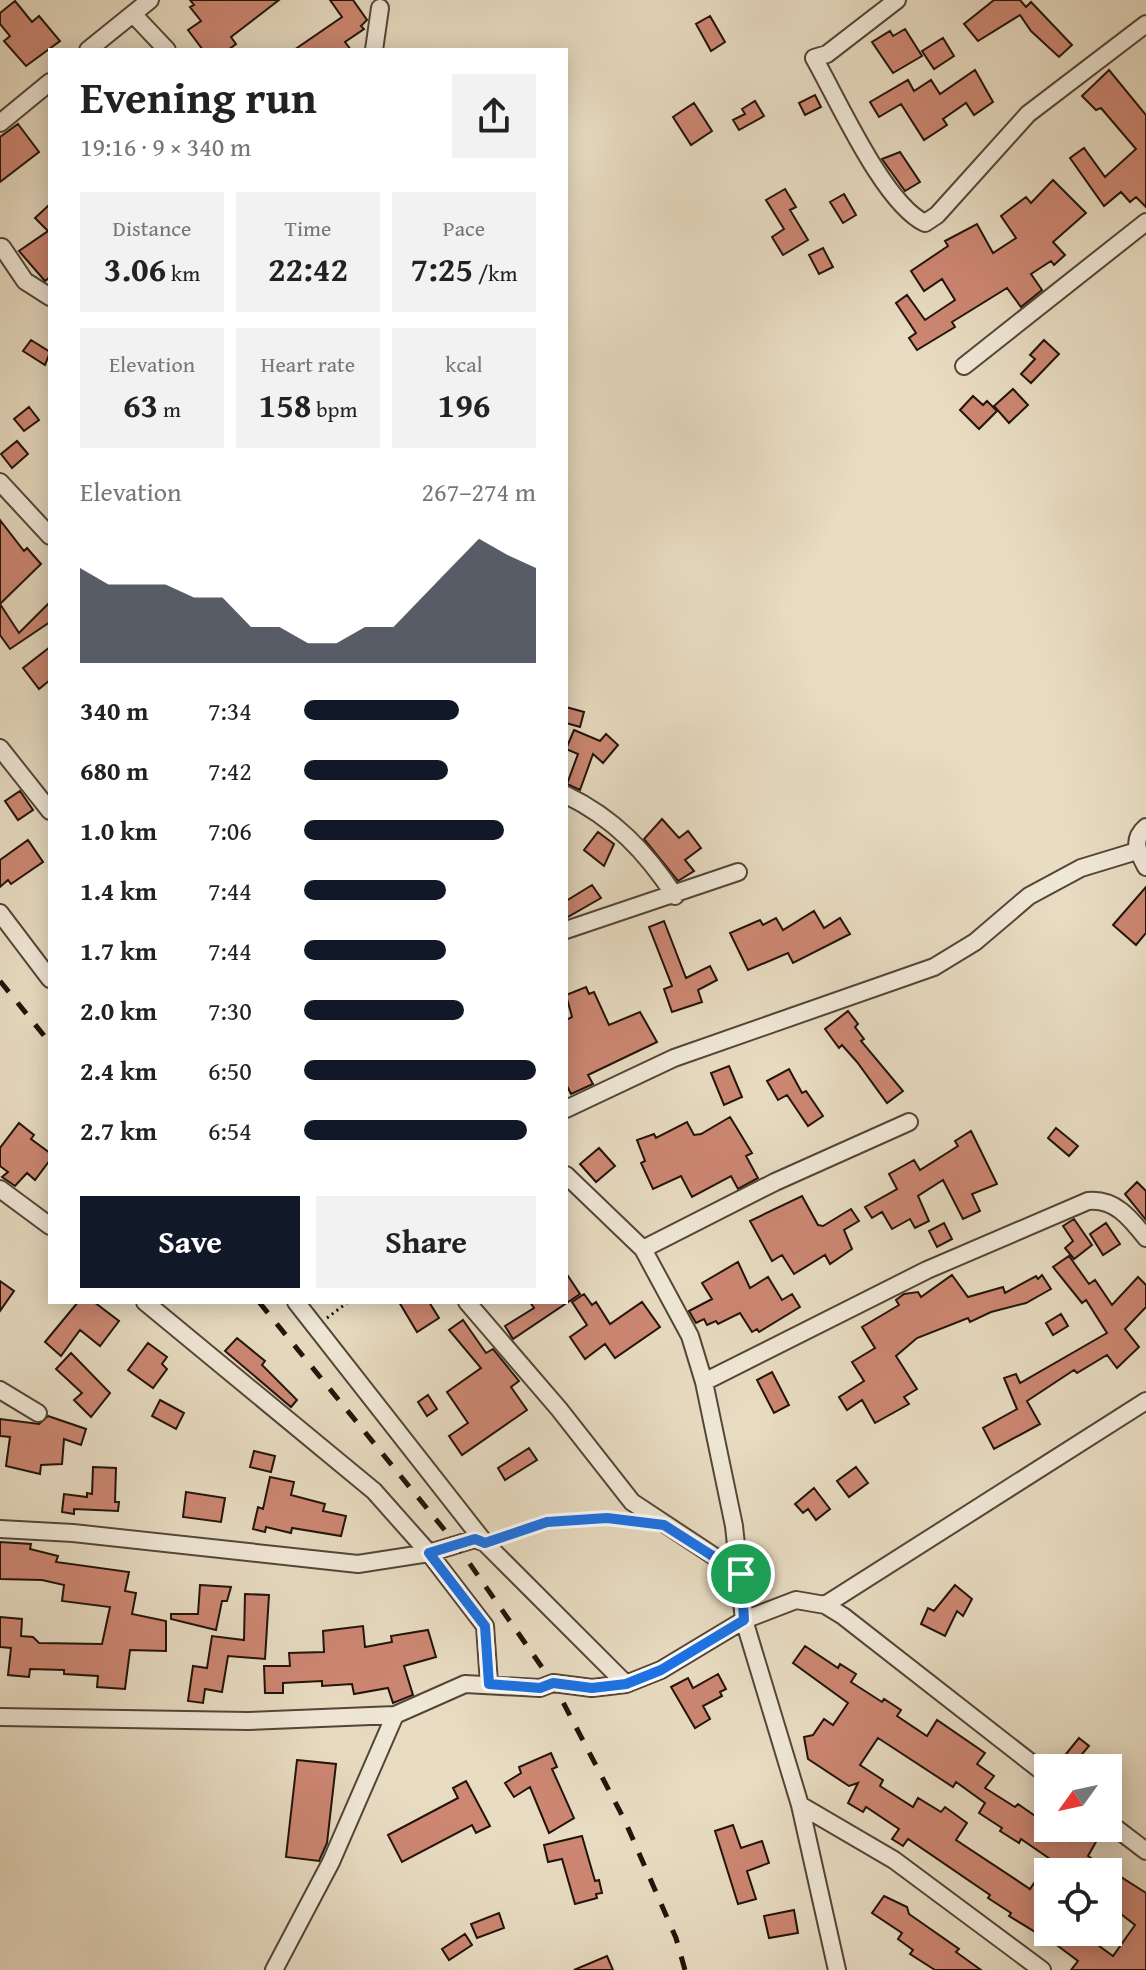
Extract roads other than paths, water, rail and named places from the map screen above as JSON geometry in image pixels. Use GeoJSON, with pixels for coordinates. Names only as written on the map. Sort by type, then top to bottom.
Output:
{"type":"FeatureCollection","features":[{"type":"Feature","properties":{"kind":"street"},"geometry":{"type":"LineString","coordinates":[[90,48],[150,0]]}},
{"type":"Feature","properties":{"kind":"street"},"geometry":{"type":"LineString","coordinates":[[897,0],[827,54],[814,58],[884,184],[912,215],[925,223],[937,215],[1028,114],[1146,24]]}},
{"type":"Feature","properties":{"kind":"street"},"geometry":{"type":"LineString","coordinates":[[374,48],[380,8]]}},
{"type":"Feature","properties":{"kind":"street"},"geometry":{"type":"LineString","coordinates":[[133,14],[165,48]]}},
{"type":"Feature","properties":{"kind":"street"},"geometry":{"type":"LineString","coordinates":[[0,123],[48,84]]}},
{"type":"Feature","properties":{"kind":"street"},"geometry":{"type":"LineString","coordinates":[[964,366],[1146,222]]}},
{"type":"Feature","properties":{"kind":"street"},"geometry":{"type":"LineString","coordinates":[[2,247],[25,281],[48,296]]}},
{"type":"Feature","properties":{"kind":"street"},"geometry":{"type":"LineString","coordinates":[[0,482],[48,534]]}},
{"type":"Feature","properties":{"kind":"street"},"geometry":{"type":"LineString","coordinates":[[0,748],[48,808]]}},
{"type":"Feature","properties":{"kind":"street"},"geometry":{"type":"LineString","coordinates":[[568,796],[607,817],[622,831],[643,851],[675,896]]}},
{"type":"Feature","properties":{"kind":"street"},"geometry":{"type":"LineString","coordinates":[[1146,827],[1136,840],[1137,851],[1146,867]]}},
{"type":"Feature","properties":{"kind":"street"},"geometry":{"type":"LineString","coordinates":[[568,1108],[674,1058],[934,967],[975,942],[1029,896],[1081,868],[1137,851]]}},
{"type":"Feature","properties":{"kind":"street"},"geometry":{"type":"LineString","coordinates":[[568,929],[675,896],[738,872]]}},
{"type":"Feature","properties":{"kind":"street"},"geometry":{"type":"LineString","coordinates":[[0,913],[48,976]]}},
{"type":"Feature","properties":{"kind":"street"},"geometry":{"type":"LineString","coordinates":[[643,1249],[775,1182],[909,1122]]}},
{"type":"Feature","properties":{"kind":"street"},"geometry":{"type":"LineString","coordinates":[[568,1177],[643,1249],[684,1323],[704,1382],[741,1574],[744,1620],[800,1805],[837,1970]]}},
{"type":"Feature","properties":{"kind":"street"},"geometry":{"type":"LineString","coordinates":[[0,1189],[48,1225]]}},
{"type":"Feature","properties":{"kind":"street"},"geometry":{"type":"LineString","coordinates":[[704,1382],[927,1270],[1088,1201],[1098,1199],[1122,1210],[1146,1238]]}},
{"type":"Feature","properties":{"kind":"street"},"geometry":{"type":"LineString","coordinates":[[147,1304],[374,1491],[429,1553],[485,1626],[489,1684]]}},
{"type":"Feature","properties":{"kind":"street"},"geometry":{"type":"LineString","coordinates":[[298,1304],[485,1543],[626,1684]]}},
{"type":"Feature","properties":{"kind":"street"},"geometry":{"type":"LineString","coordinates":[[469,1304],[559,1409],[632,1502],[741,1574]]}},
{"type":"Feature","properties":{"kind":"street"},"geometry":{"type":"LineString","coordinates":[[0,1390],[38,1413]]}},
{"type":"Feature","properties":{"kind":"street"},"geometry":{"type":"LineString","coordinates":[[825,1605],[1146,1401]]}},
{"type":"Feature","properties":{"kind":"street"},"geometry":{"type":"LineString","coordinates":[[0,1529],[73,1533],[358,1564],[429,1553],[475,1539],[485,1543]]}},
{"type":"Feature","properties":{"kind":"street"},"geometry":{"type":"LineString","coordinates":[[0,1717],[248,1721],[395,1715],[465,1684],[540,1688],[553,1683],[592,1688],[626,1684],[661,1670],[744,1620],[796,1600],[825,1605],[1034,1765]]}},
{"type":"Feature","properties":{"kind":"street"},"geometry":{"type":"LineString","coordinates":[[279,1968],[331,1862],[395,1715]]}},
{"type":"Feature","properties":{"kind":"street"},"geometry":{"type":"LineString","coordinates":[[800,1805],[894,1860],[1042,1970]]}},
{"type":"Feature","properties":{"kind":"street"},"geometry":{"type":"LineString","coordinates":[[1122,1833],[1146,1851]]}},
{"type":"Feature","properties":{"kind":"railway"},"geometry":{"type":"LineString","coordinates":[[0,981],[48,1041]]}},
{"type":"Feature","properties":{"kind":"railway"},"geometry":{"type":"LineString","coordinates":[[261,1304],[456,1544],[553,1683],[625,1821],[676,1938],[685,1970]]}}]}
